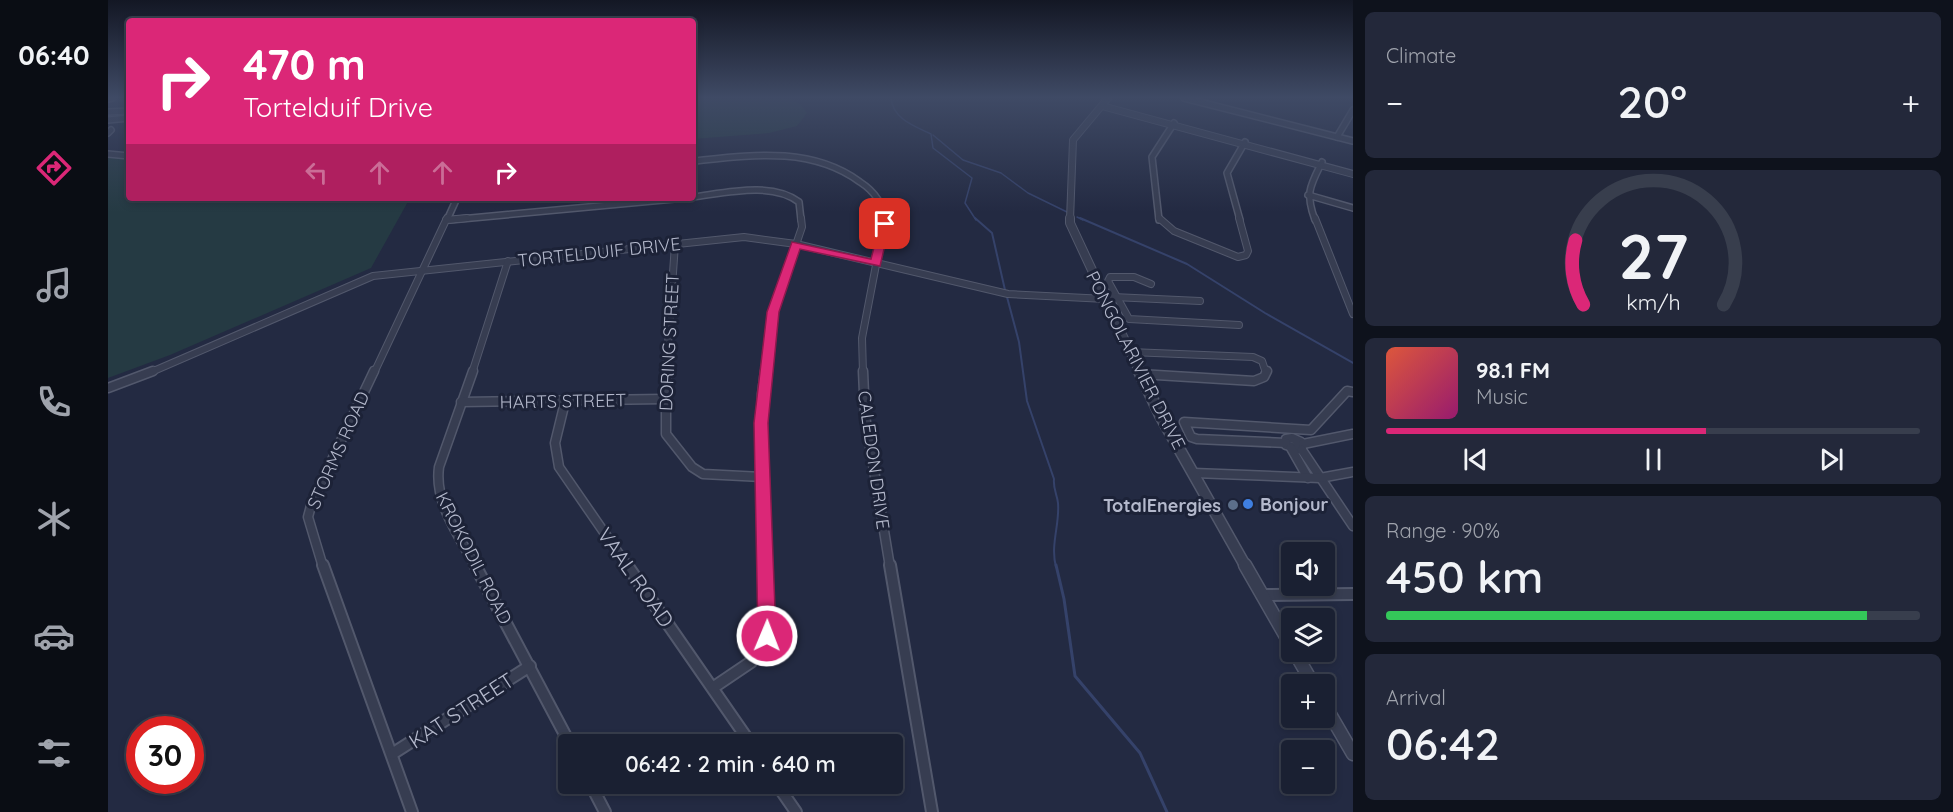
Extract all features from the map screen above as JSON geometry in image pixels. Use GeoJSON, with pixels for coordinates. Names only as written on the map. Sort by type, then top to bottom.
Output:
{"type":"FeatureCollection","features":[{"type":"Feature","properties":{"kind":"street","name":"PONGOLARIVIER DRIVE"},"geometry":{"type":"LineString","coordinates":[[1076,136],[1073,140],[1069,215],[1075,234],[1160,415],[1281,628]]}},
{"type":"Feature","properties":{"kind":"street"},"geometry":{"type":"LineString","coordinates":[[1166,136],[1152,157],[1159,220],[1174,231],[1233,256],[1247,254],[1227,173],[1245,143]]}},
{"type":"Feature","properties":{"kind":"street"},"geometry":{"type":"LineString","coordinates":[[1218,136],[1353,173]]}},
{"type":"Feature","properties":{"kind":"street"},"geometry":{"type":"LineString","coordinates":[[1333,136],[1353,141]]}},
{"type":"Feature","properties":{"kind":"street"},"geometry":{"type":"LineString","coordinates":[[108,153],[126,156]]}},
{"type":"Feature","properties":{"kind":"street","name":"CALEDON DRIVE"},"geometry":{"type":"LineString","coordinates":[[696,161],[783,155],[825,162],[846,169],[876,195],[885,213],[885,224],[862,339],[865,416],[932,812]]}},
{"type":"Feature","properties":{"kind":"street"},"geometry":{"type":"LineString","coordinates":[[1321,164],[1308,195],[1353,314]]}},
{"type":"Feature","properties":{"kind":"street"},"geometry":{"type":"LineString","coordinates":[[696,197],[766,191],[794,196],[799,202],[803,220],[773,312],[762,394],[767,636],[751,662],[714,687]]}},
{"type":"Feature","properties":{"kind":"street"},"geometry":{"type":"LineString","coordinates":[[1308,195],[1353,208]]}},
{"type":"Feature","properties":{"kind":"street","name":"STORMS ROAD"},"geometry":{"type":"LineString","coordinates":[[412,812],[326,576],[308,517],[312,502],[456,201]]}},
{"type":"Feature","properties":{"kind":"street"},"geometry":{"type":"LineString","coordinates":[[446,220],[652,201]]}},
{"type":"Feature","properties":{"kind":"street","name":"TORTELDUIF DRIVE"},"geometry":{"type":"LineString","coordinates":[[108,388],[166,366],[366,278],[423,270],[751,237],[796,244],[1008,294],[1200,301]]}},
{"type":"Feature","properties":{"kind":"street","name":"DORING STREET"},"geometry":{"type":"LineString","coordinates":[[675,244],[664,399],[666,434],[692,467],[712,476],[762,477]]}},
{"type":"Feature","properties":{"kind":"street","name":"KROKODIL ROAD"},"geometry":{"type":"LineString","coordinates":[[508,261],[496,304],[437,474],[439,495],[565,734]]}},
{"type":"Feature","properties":{"kind":"street"},"geometry":{"type":"LineString","coordinates":[[1151,284],[1134,277],[1110,277],[1108,282],[1129,320],[1239,325]]}},
{"type":"Feature","properties":{"kind":"street"},"geometry":{"type":"LineString","coordinates":[[1167,292],[1171,300]]}},
{"type":"Feature","properties":{"kind":"street"},"geometry":{"type":"LineString","coordinates":[[1130,352],[1252,357],[1262,361],[1267,370],[1264,377],[1254,381],[1140,374]]}},
{"type":"Feature","properties":{"kind":"street"},"geometry":{"type":"LineString","coordinates":[[1353,392],[1347,391],[1314,429],[1284,430],[1188,421],[1184,423],[1191,437],[1197,439],[1289,443],[1303,447],[1353,434]]}},
{"type":"Feature","properties":{"kind":"street","name":"HARTS STREET"},"geometry":{"type":"LineString","coordinates":[[461,402],[664,399]]}},
{"type":"Feature","properties":{"kind":"street","name":"VAAL ROAD"},"geometry":{"type":"LineString","coordinates":[[565,402],[554,453],[559,467],[745,734]]}},
{"type":"Feature","properties":{"kind":"street"},"geometry":{"type":"LineString","coordinates":[[1284,430],[1308,478]]}},
{"type":"Feature","properties":{"kind":"street"},"geometry":{"type":"LineString","coordinates":[[1303,447],[1320,478],[1353,526]]}},
{"type":"Feature","properties":{"kind":"street"},"geometry":{"type":"LineString","coordinates":[[1194,473],[1320,478],[1353,472]]}},
{"type":"Feature","properties":{"kind":"street"},"geometry":{"type":"LineString","coordinates":[[1262,596],[1353,594]]}},
{"type":"Feature","properties":{"kind":"street","name":"KAT STREET"},"geometry":{"type":"LineString","coordinates":[[392,754],[530,666]]}},
{"type":"Feature","properties":{"kind":"street"},"geometry":{"type":"LineString","coordinates":[[1335,723],[1353,754]]}},
{"type":"Feature","properties":{"kind":"street"},"geometry":{"type":"LineString","coordinates":[[596,794],[605,812]]}},
{"type":"Feature","properties":{"kind":"street"},"geometry":{"type":"LineString","coordinates":[[783,794],[795,812]]}},
{"type":"Feature","properties":{"kind":"shaded area"},"geometry":{"type":"Polygon","coordinates":[[[696,136],[732,136],[696,139],[696,136]]]}},
{"type":"Feature","properties":{"kind":"shaded area"},"geometry":{"type":"Polygon","coordinates":[[[108,153],[126,156],[126,201],[408,201],[371,268],[170,355],[108,378],[108,153]]]}},
{"type":"Feature","properties":{"kind":"waterway"},"geometry":{"type":"LineString","coordinates":[[931,136],[933,148],[972,178],[965,203],[976,220]]}},
{"type":"Feature","properties":{"kind":"waterway"},"geometry":{"type":"LineString","coordinates":[[934,136],[963,160],[1001,173],[1028,193],[1067,212]]}},
{"type":"Feature","properties":{"kind":"waterway"},"geometry":{"type":"LineString","coordinates":[[1077,217],[1083,220]]}},
{"type":"Feature","properties":{"kind":"waterway"},"geometry":{"type":"LineString","coordinates":[[975,218],[992,233],[1005,290]]}},
{"type":"Feature","properties":{"kind":"waterway"},"geometry":{"type":"LineString","coordinates":[[1080,218],[1187,264],[1265,313],[1353,363]]}},
{"type":"Feature","properties":{"kind":"waterway"},"geometry":{"type":"LineString","coordinates":[[1007,297],[1019,342],[1027,401],[1054,479],[1058,500],[1054,551],[1056,567]]}},
{"type":"Feature","properties":{"kind":"waterway"},"geometry":{"type":"LineString","coordinates":[[1056,565],[1064,599],[1075,676],[1140,753],[1167,812]]}},
{"type":"Feature","properties":{"kind":"place","name":"Bonjour"},"geometry":{"type":"Point","coordinates":[1248,504]}},
{"type":"Feature","properties":{"kind":"place","name":"TotalEnergies"},"geometry":{"type":"Point","coordinates":[1233,505]}},
{"type":"Feature","properties":{"kind":"route"},"geometry":{"type":"LineString","coordinates":[[767,636],[768,606],[761,423],[762,394],[773,312],[796,244],[876,263],[885,224]]}}]}
